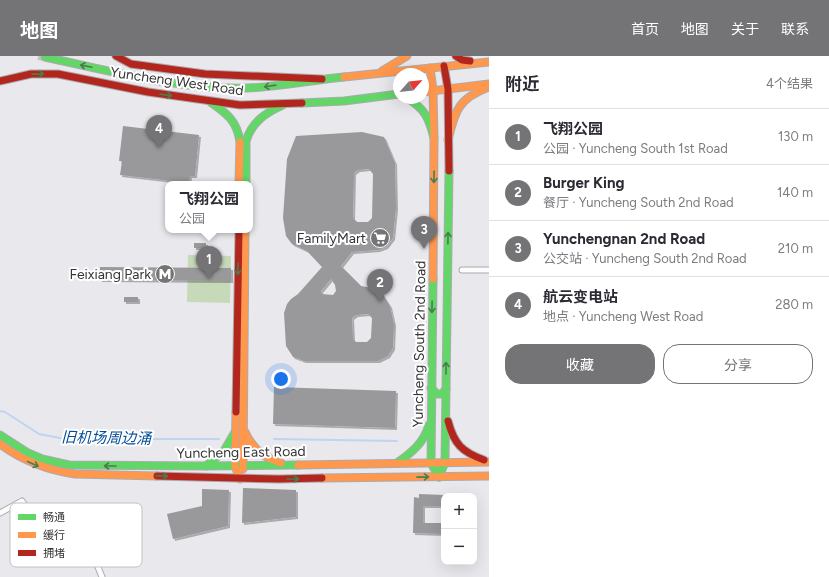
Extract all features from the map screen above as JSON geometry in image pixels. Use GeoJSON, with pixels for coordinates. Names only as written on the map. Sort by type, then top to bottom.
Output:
{"type":"FeatureCollection","features":[{"type":"Feature","properties":{"kind":"main road"},"geometry":{"type":"LineString","coordinates":[[116,56],[130,64],[205,74],[322,79]]}},
{"type":"Feature","properties":{"kind":"main road"},"geometry":{"type":"LineString","coordinates":[[379,73],[407,56]]}},
{"type":"Feature","properties":{"kind":"main road"},"geometry":{"type":"LineString","coordinates":[[456,56],[462,60],[479,63]]}},
{"type":"Feature","properties":{"kind":"main road","name":"Yuncheng West Road"},"geometry":{"type":"LineString","coordinates":[[45,57],[137,77],[200,86],[237,88],[261,87],[379,73],[393,73]]}},
{"type":"Feature","properties":{"kind":"main road","name":"Yuncheng West Road"},"geometry":{"type":"LineString","coordinates":[[430,68],[489,62]]}},
{"type":"Feature","properties":{"kind":"main road"},"geometry":{"type":"LineString","coordinates":[[444,66],[448,88],[448,140]]}},
{"type":"Feature","properties":{"kind":"main road"},"geometry":{"type":"LineString","coordinates":[[430,68],[433,90],[434,138]]}},
{"type":"Feature","properties":{"kind":"main road","name":"Yuncheng West Road"},"geometry":{"type":"LineString","coordinates":[[0,81],[30,74],[58,74],[148,92],[240,105],[344,101],[393,95]]}},
{"type":"Feature","properties":{"kind":"main road"},"geometry":{"type":"LineString","coordinates":[[429,91],[489,84]]}},
{"type":"Feature","properties":{"kind":"main road"},"geometry":{"type":"LineString","coordinates":[[448,140],[452,121],[462,102],[473,93],[489,87]]}},
{"type":"Feature","properties":{"kind":"main road"},"geometry":{"type":"LineString","coordinates":[[208,101],[232,120],[239,133],[243,142],[246,181]]}},
{"type":"Feature","properties":{"kind":"main road"},"geometry":{"type":"LineString","coordinates":[[239,181],[243,142],[250,129],[257,120],[267,112],[286,104]]}},
{"type":"Feature","properties":{"kind":"main road"},"geometry":{"type":"LineString","coordinates":[[417,104],[430,119],[434,138]]}},
{"type":"Feature","properties":{"kind":"main road","name":"Yuncheng South 2nd Road"},"geometry":{"type":"LineString","coordinates":[[434,138],[431,463],[439,477]]}},
{"type":"Feature","properties":{"kind":"main road","name":"Yuncheng South 2nd Road"},"geometry":{"type":"LineString","coordinates":[[446,407],[449,197],[448,140]]}},
{"type":"Feature","properties":{"kind":"main road"},"geometry":{"type":"LineString","coordinates":[[239,233],[240,428],[244,466],[240,479]]}},
{"type":"Feature","properties":{"kind":"main road"},"geometry":{"type":"LineString","coordinates":[[240,479],[235,466],[244,383],[245,233]]}},
{"type":"Feature","properties":{"kind":"main road"},"geometry":{"type":"LineString","coordinates":[[432,388],[437,394],[442,394],[446,389]]}},
{"type":"Feature","properties":{"kind":"main road"},"geometry":{"type":"LineString","coordinates":[[397,463],[411,454],[422,441],[428,428],[431,407]]}},
{"type":"Feature","properties":{"kind":"main road"},"geometry":{"type":"LineString","coordinates":[[446,407],[455,443],[470,455],[489,462]]}},
{"type":"Feature","properties":{"kind":"main road"},"geometry":{"type":"LineString","coordinates":[[439,477],[445,462],[446,407]]}},
{"type":"Feature","properties":{"kind":"main road"},"geometry":{"type":"LineString","coordinates":[[240,428],[249,442],[258,451],[277,462],[291,464]]}},
{"type":"Feature","properties":{"kind":"main road"},"geometry":{"type":"LineString","coordinates":[[205,466],[226,450],[240,428]]}},
{"type":"Feature","properties":{"kind":"main road","name":"Yuncheng East Road"},"geometry":{"type":"LineString","coordinates":[[0,435],[28,453],[42,459],[63,464],[95,466],[244,466],[291,464],[489,462]]}},
{"type":"Feature","properties":{"kind":"main road","name":"Yuncheng East Road"},"geometry":{"type":"LineString","coordinates":[[0,444],[27,461],[49,470],[62,472],[240,479],[489,476]]}},
{"type":"Feature","properties":{"kind":"main road"},"geometry":{"type":"LineString","coordinates":[[278,465],[273,473],[275,477],[279,479]]}},
{"type":"Feature","properties":{"kind":"street"},"geometry":{"type":"LineString","coordinates":[[462,270],[489,270]]}},
{"type":"Feature","properties":{"kind":"street"},"geometry":{"type":"LineString","coordinates":[[0,513],[10,508]]}},
{"type":"Feature","properties":{"kind":"street"},"geometry":{"type":"LineString","coordinates":[[98,567],[102,577]]}},
{"type":"Feature","properties":{"kind":"green space"},"geometry":{"type":"Polygon","coordinates":[[[188,255],[231,256],[230,303],[187,302],[188,255]]]}},
{"type":"Feature","properties":{"kind":"building"},"geometry":{"type":"Polygon","coordinates":[[[123,126],[199,135],[195,176],[190,176],[189,181],[172,181],[120,175],[122,161],[119,161],[123,126]]]}},
{"type":"Feature","properties":{"kind":"building"},"geometry":{"type":"Polygon","coordinates":[[[362,132],[384,137],[395,163],[396,208],[393,238],[386,247],[378,250],[352,252],[341,266],[361,286],[377,289],[390,306],[394,324],[393,348],[388,356],[378,361],[304,361],[293,357],[286,346],[284,313],[287,304],[322,267],[307,251],[292,244],[286,236],[283,218],[287,159],[296,136],[362,132]],[[369,169],[358,170],[354,173],[353,218],[357,222],[368,222],[372,218],[373,174],[369,169]],[[331,279],[321,291],[322,294],[333,295],[336,291],[335,285],[331,279]],[[368,314],[356,315],[352,318],[353,339],[356,342],[367,342],[371,338],[372,318],[368,314]]]}},
{"type":"Feature","properties":{"kind":"building"},"geometry":{"type":"Polygon","coordinates":[[[194,243],[206,243],[206,248],[194,248],[194,243]]]}},
{"type":"Feature","properties":{"kind":"building","name":"Feixiang Park"},"geometry":{"type":"Polygon","coordinates":[[[100,267],[231,268],[231,281],[100,280],[100,267]]]}},
{"type":"Feature","properties":{"kind":"building"},"geometry":{"type":"Polygon","coordinates":[[[124,297],[138,297],[138,302],[124,302],[124,297]]]}},
{"type":"Feature","properties":{"kind":"building"},"geometry":{"type":"Polygon","coordinates":[[[274,387],[396,391],[395,428],[273,424],[274,387]]]}},
{"type":"Feature","properties":{"kind":"building"},"geometry":{"type":"Polygon","coordinates":[[[243,488],[296,490],[296,517],[242,523],[243,488]]]}},
{"type":"Feature","properties":{"kind":"building"},"geometry":{"type":"Polygon","coordinates":[[[202,489],[229,490],[228,526],[173,539],[167,514],[202,506],[202,489]]]}},
{"type":"Feature","properties":{"kind":"building"},"geometry":{"type":"Polygon","coordinates":[[[419,494],[441,495],[441,506],[423,506],[423,523],[441,523],[441,534],[413,533],[414,497],[419,498],[419,494]]]}},
{"type":"Feature","properties":{"kind":"waterway","name":"旧机场周边涌"},"geometry":{"type":"LineString","coordinates":[[0,411],[5,412],[39,434],[65,439],[219,439]]}},
{"type":"Feature","properties":{"kind":"waterway","name":"旧机场周边涌"},"geometry":{"type":"LineString","coordinates":[[274,439],[397,441]]}},
{"type":"Feature","properties":{"kind":"tunnel"},"geometry":{"type":"LineString","coordinates":[[38,56],[45,57]]}},
{"type":"Feature","properties":{"kind":"traffic: fast"},"geometry":{"type":"LineString","coordinates":[[45,57],[171,83],[222,88],[247,88],[283,85],[344,77]]}},
{"type":"Feature","properties":{"kind":"traffic: fast"},"geometry":{"type":"LineString","coordinates":[[302,103],[344,101],[393,95]]}},
{"type":"Feature","properties":{"kind":"traffic: fast"},"geometry":{"type":"LineString","coordinates":[[209,101],[221,109],[230,118],[239,134],[240,142]]}},
{"type":"Feature","properties":{"kind":"traffic: fast"},"geometry":{"type":"LineString","coordinates":[[416,104],[428,119],[434,138]]}},
{"type":"Feature","properties":{"kind":"traffic: fast"},"geometry":{"type":"LineString","coordinates":[[246,141],[252,128],[260,119],[270,111],[283,105]]}},
{"type":"Feature","properties":{"kind":"traffic: fast"},"geometry":{"type":"LineString","coordinates":[[246,141],[246,181]]}},
{"type":"Feature","properties":{"kind":"traffic: fast"},"geometry":{"type":"LineString","coordinates":[[439,477],[445,462],[449,171]]}},
{"type":"Feature","properties":{"kind":"traffic: fast"},"geometry":{"type":"LineString","coordinates":[[433,279],[431,463],[439,477]]}},
{"type":"Feature","properties":{"kind":"traffic: fast"},"geometry":{"type":"LineString","coordinates":[[431,388],[437,394],[442,394],[446,389]]}},
{"type":"Feature","properties":{"kind":"traffic: fast"},"geometry":{"type":"LineString","coordinates":[[397,463],[412,451],[420,442],[429,425]]}},
{"type":"Feature","properties":{"kind":"traffic: fast"},"geometry":{"type":"LineString","coordinates":[[206,466],[224,451],[235,432]]}},
{"type":"Feature","properties":{"kind":"traffic: fast"},"geometry":{"type":"LineString","coordinates":[[0,435],[28,453],[42,459],[69,465],[298,465]]}},
{"type":"Feature","properties":{"kind":"traffic: slow"},"geometry":{"type":"LineString","coordinates":[[382,71],[407,56]]}},
{"type":"Feature","properties":{"kind":"traffic: slow"},"geometry":{"type":"LineString","coordinates":[[344,77],[489,62]]}},
{"type":"Feature","properties":{"kind":"traffic: slow"},"geometry":{"type":"LineString","coordinates":[[430,68],[433,90],[434,138],[433,279]]}},
{"type":"Feature","properties":{"kind":"traffic: slow"},"geometry":{"type":"LineString","coordinates":[[429,91],[489,84]]}},
{"type":"Feature","properties":{"kind":"traffic: slow"},"geometry":{"type":"LineString","coordinates":[[448,140],[453,121],[460,106],[471,96],[489,87]]}},
{"type":"Feature","properties":{"kind":"traffic: slow"},"geometry":{"type":"LineString","coordinates":[[239,181],[240,142]]}},
{"type":"Feature","properties":{"kind":"traffic: slow"},"geometry":{"type":"LineString","coordinates":[[243,469],[245,233]]}},
{"type":"Feature","properties":{"kind":"traffic: slow"},"geometry":{"type":"LineString","coordinates":[[236,412],[235,466],[240,479]]}},
{"type":"Feature","properties":{"kind":"traffic: slow"},"geometry":{"type":"LineString","coordinates":[[245,432],[251,443],[259,452],[281,463]]}},
{"type":"Feature","properties":{"kind":"traffic: slow"},"geometry":{"type":"LineString","coordinates":[[0,444],[26,460],[65,472],[75,474],[157,476]]}},
{"type":"Feature","properties":{"kind":"traffic: slow"},"geometry":{"type":"LineString","coordinates":[[298,465],[489,462]]}},
{"type":"Feature","properties":{"kind":"traffic: slow"},"geometry":{"type":"LineString","coordinates":[[322,478],[489,476]]}},
{"type":"Feature","properties":{"kind":"traffic: jam"},"geometry":{"type":"LineString","coordinates":[[116,56],[131,64],[205,74],[322,79]]}},
{"type":"Feature","properties":{"kind":"traffic: jam"},"geometry":{"type":"LineString","coordinates":[[456,56],[462,60],[470,61]]}},
{"type":"Feature","properties":{"kind":"traffic: jam"},"geometry":{"type":"LineString","coordinates":[[444,66],[448,89],[449,171]]}},
{"type":"Feature","properties":{"kind":"traffic: jam"},"geometry":{"type":"LineString","coordinates":[[0,81],[31,74],[58,74],[148,92],[240,105],[302,103]]}},
{"type":"Feature","properties":{"kind":"traffic: jam"},"geometry":{"type":"LineString","coordinates":[[236,412],[239,233]]}},
{"type":"Feature","properties":{"kind":"traffic: jam"},"geometry":{"type":"LineString","coordinates":[[448,421],[453,436],[460,446],[470,454],[484,460]]}},
{"type":"Feature","properties":{"kind":"traffic: jam"},"geometry":{"type":"LineString","coordinates":[[157,476],[279,479],[322,478]]}},
{"type":"Feature","properties":{"kind":"place","name":"航云变电站"},"geometry":{"type":"Point","coordinates":[159,148]}},
{"type":"Feature","properties":{"kind":"place","name":"FamilyMart"},"geometry":{"type":"Point","coordinates":[380,238]}},
{"type":"Feature","properties":{"kind":"place","name":"Yunchengnan 2nd Road"},"geometry":{"type":"Point","coordinates":[424,249]}},
{"type":"Feature","properties":{"kind":"place","name":"Feixiang Park"},"geometry":{"type":"Point","coordinates":[165,274]}},
{"type":"Feature","properties":{"kind":"place","name":"飞翔公园"},"geometry":{"type":"Point","coordinates":[209,279]}},
{"type":"Feature","properties":{"kind":"place","name":"Burger King"},"geometry":{"type":"Point","coordinates":[380,302]}}]}
